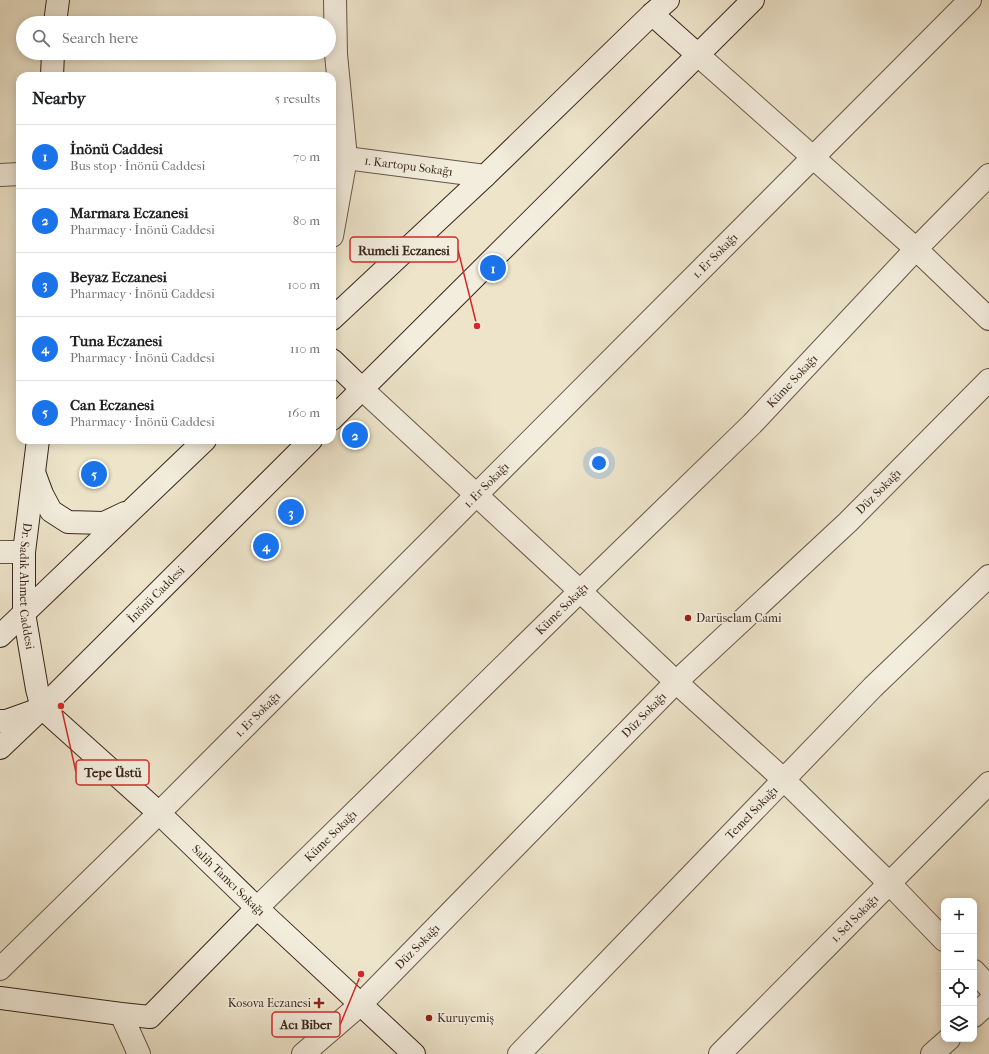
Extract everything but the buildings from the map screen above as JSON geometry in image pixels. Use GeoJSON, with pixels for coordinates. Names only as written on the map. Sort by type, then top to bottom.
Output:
{"type":"FeatureCollection","features":[{"type":"Feature","properties":{"kind":"street"},"geometry":{"type":"LineString","coordinates":[[56,16],[58,0]]}},
{"type":"Feature","properties":{"kind":"street"},"geometry":{"type":"LineString","coordinates":[[334,16],[335,0]]}},
{"type":"Feature","properties":{"kind":"street"},"geometry":{"type":"LineString","coordinates":[[336,315],[485,176],[668,0]]}},
{"type":"Feature","properties":{"kind":"street"},"geometry":{"type":"LineString","coordinates":[[336,415],[753,0]]}},
{"type":"Feature","properties":{"kind":"street","name":"1. Er Sokağı"},"geometry":{"type":"LineString","coordinates":[[0,969],[159,813],[970,0]]}},
{"type":"Feature","properties":{"kind":"street"},"geometry":{"type":"LineString","coordinates":[[652,14],[916,249],[989,319]]}},
{"type":"Feature","properties":{"kind":"street"},"geometry":{"type":"LineString","coordinates":[[52,72],[53,60]]}},
{"type":"Feature","properties":{"kind":"street"},"geometry":{"type":"LineString","coordinates":[[332,60],[333,72]]}},
{"type":"Feature","properties":{"kind":"street"},"geometry":{"type":"LineString","coordinates":[[336,113],[339,158],[336,191]]}},
{"type":"Feature","properties":{"kind":"street","name":"1. Kartopu Sokağı"},"geometry":{"type":"LineString","coordinates":[[339,158],[485,176]]}},
{"type":"Feature","properties":{"kind":"street"},"geometry":{"type":"LineString","coordinates":[[0,175],[16,174]]}},
{"type":"Feature","properties":{"kind":"street","name":"Küme Sokağı"},"geometry":{"type":"LineString","coordinates":[[121,1014],[150,1017],[257,908],[752,424],[916,249],[989,175]]}},
{"type":"Feature","properties":{"kind":"street"},"geometry":{"type":"LineString","coordinates":[[336,364],[676,682],[784,780],[941,937]]}},
{"type":"Feature","properties":{"kind":"street","name":"Düz Sokağı"},"geometry":{"type":"LineString","coordinates":[[303,1054],[361,1004],[676,682],[848,522],[989,380]]}},
{"type":"Feature","properties":{"kind":"street","name":"Dr. Sadık Ahmet Caddesi"},"geometry":{"type":"LineString","coordinates":[[38,444],[24,552],[24,613],[37,689],[42,708]]}},
{"type":"Feature","properties":{"kind":"street"},"geometry":{"type":"LineString","coordinates":[[0,636],[201,444]]}},
{"type":"Feature","properties":{"kind":"street","name":"İnönü Caddesi"},"geometry":{"type":"LineString","coordinates":[[0,748],[307,444]]}},
{"type":"Feature","properties":{"kind":"street"},"geometry":{"type":"LineString","coordinates":[[34,472],[42,494],[51,511],[68,522],[104,523],[135,508]]}},
{"type":"Feature","properties":{"kind":"street"},"geometry":{"type":"LineString","coordinates":[[0,552],[24,552]]}},
{"type":"Feature","properties":{"kind":"street","name":"Temel Sokağı"},"geometry":{"type":"LineString","coordinates":[[519,1054],[873,687],[989,576]]}},
{"type":"Feature","properties":{"kind":"street"},"geometry":{"type":"LineString","coordinates":[[0,721],[6,721],[42,708]]}},
{"type":"Feature","properties":{"kind":"street","name":"Salih Tamcı Sokağı"},"geometry":{"type":"LineString","coordinates":[[42,708],[159,813],[257,908],[414,1054]]}},
{"type":"Feature","properties":{"kind":"street","name":"1. Sel Sokağı"},"geometry":{"type":"LineString","coordinates":[[720,1054],[888,883],[989,783]]}},
{"type":"Feature","properties":{"kind":"street"},"geometry":{"type":"LineString","coordinates":[[977,974],[989,987]]}},
{"type":"Feature","properties":{"kind":"street"},"geometry":{"type":"LineString","coordinates":[[0,998],[121,1014],[139,1054]]}},
{"type":"Feature","properties":{"kind":"street"},"geometry":{"type":"LineString","coordinates":[[977,1013],[989,1002]]}},
{"type":"Feature","properties":{"kind":"street"},"geometry":{"type":"LineString","coordinates":[[932,1054],[946,1042]]}},
{"type":"Feature","properties":{"kind":"place","name":"İnönü Caddesi"},"geometry":{"type":"Point","coordinates":[493,268]}},
{"type":"Feature","properties":{"kind":"place","name":"Rumeli Eczanesi"},"geometry":{"type":"Point","coordinates":[477,326]}},
{"type":"Feature","properties":{"kind":"place","name":"Marmara Eczanesi"},"geometry":{"type":"Point","coordinates":[355,435]}},
{"type":"Feature","properties":{"kind":"place","name":"Can Eczanesi"},"geometry":{"type":"Point","coordinates":[94,474]}},
{"type":"Feature","properties":{"kind":"place","name":"Beyaz Eczanesi"},"geometry":{"type":"Point","coordinates":[291,512]}},
{"type":"Feature","properties":{"kind":"place","name":"Tuna Eczanesi"},"geometry":{"type":"Point","coordinates":[266,546]}},
{"type":"Feature","properties":{"kind":"place","name":"Darüselam Cami"},"geometry":{"type":"Point","coordinates":[688,618]}},
{"type":"Feature","properties":{"kind":"place","name":"Tepe Üstü"},"geometry":{"type":"Point","coordinates":[61,706]}},
{"type":"Feature","properties":{"kind":"place","name":"Acı Biber"},"geometry":{"type":"Point","coordinates":[361,974]}},
{"type":"Feature","properties":{"kind":"place","name":"Kosova Eczanesi"},"geometry":{"type":"Point","coordinates":[319,1003]}},
{"type":"Feature","properties":{"kind":"place","name":"Kuruyemiş"},"geometry":{"type":"Point","coordinates":[429,1018]}}]}
